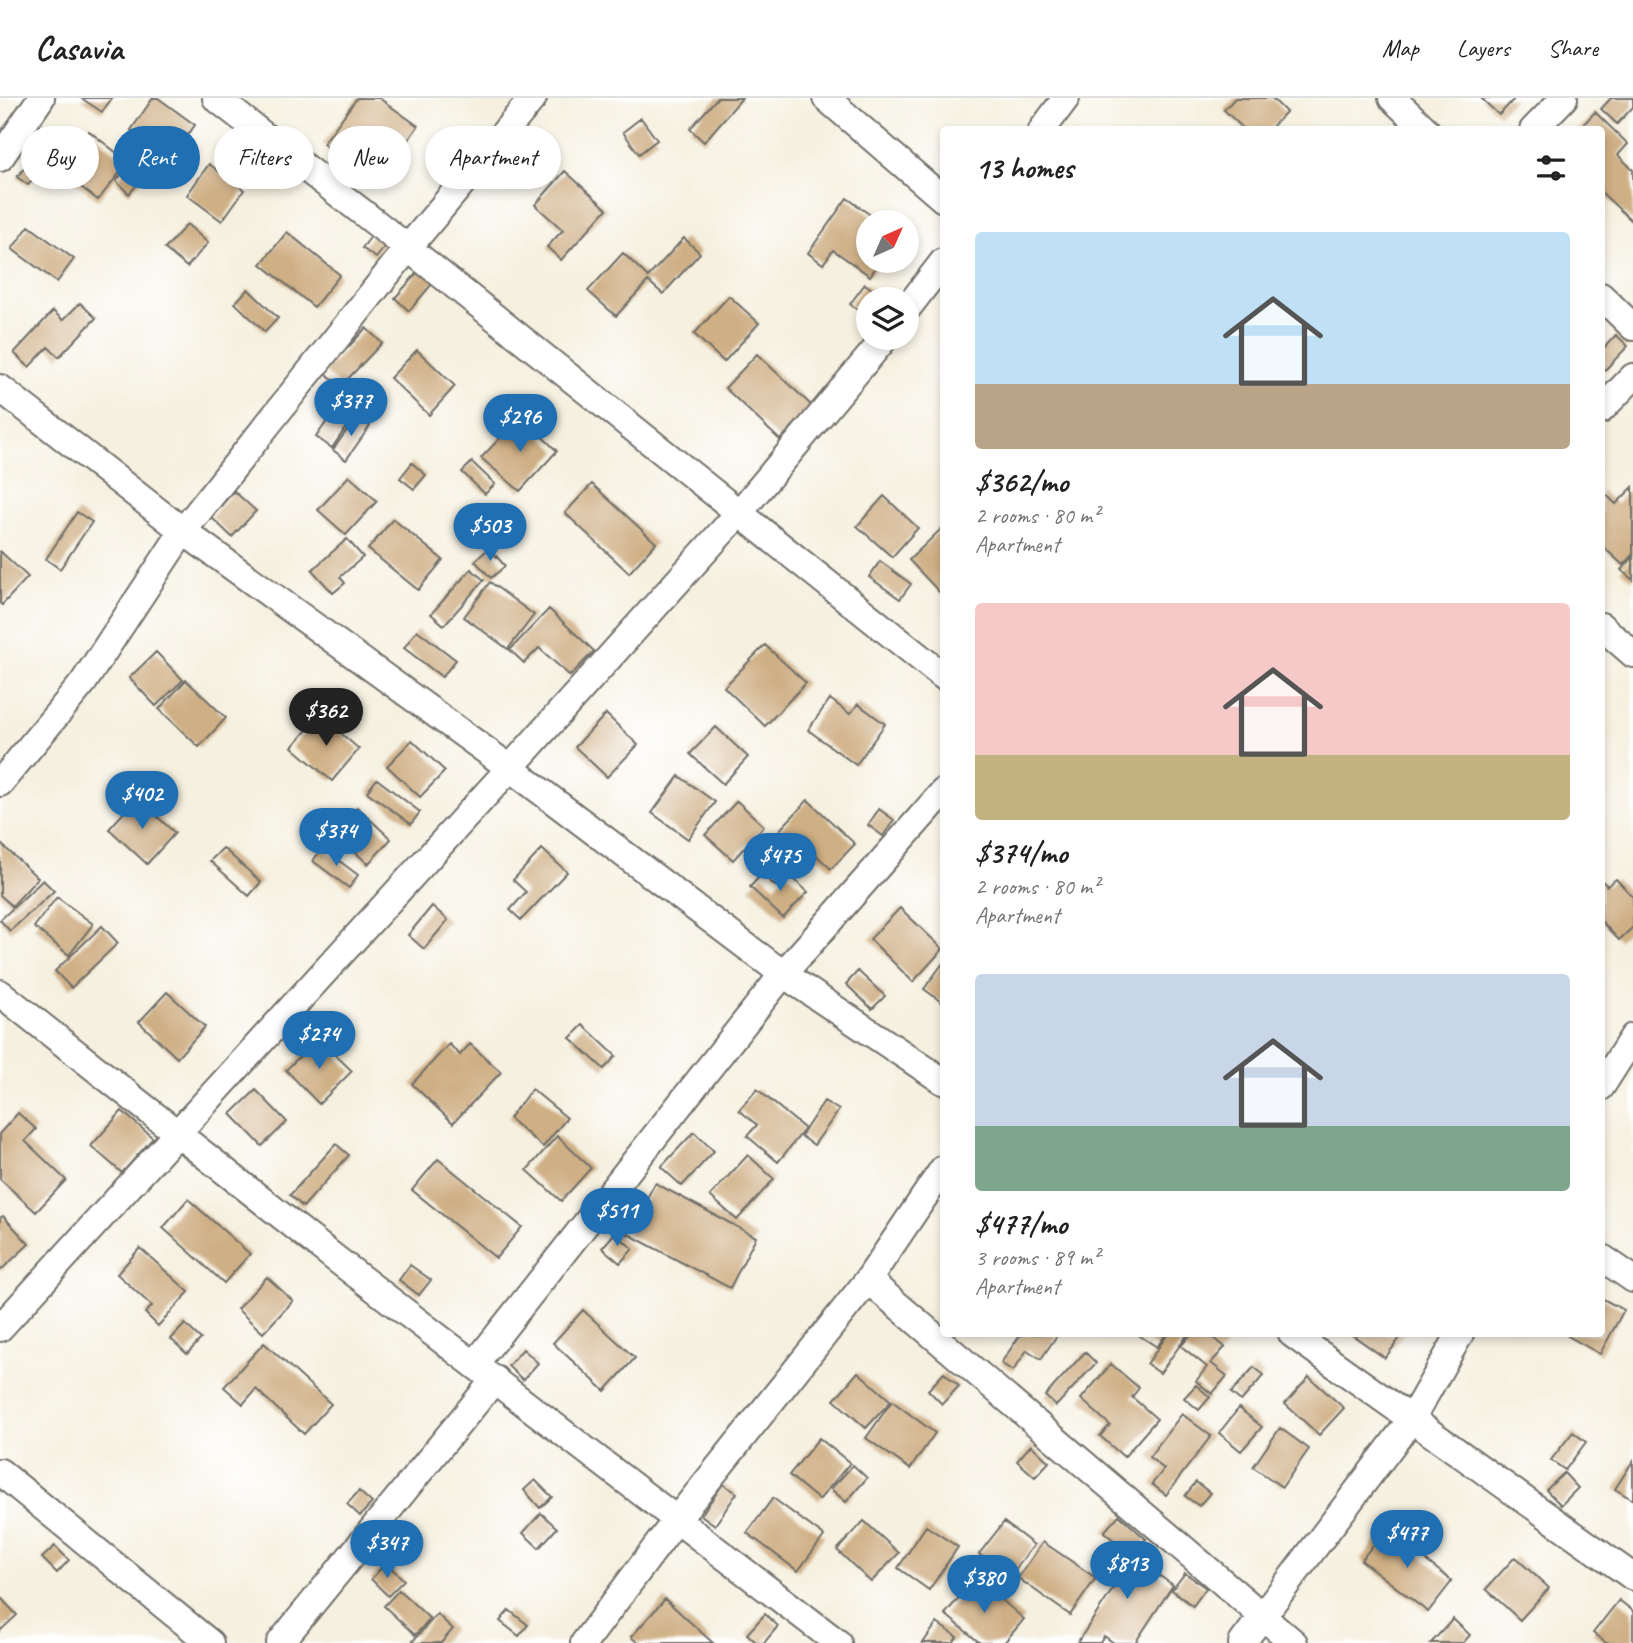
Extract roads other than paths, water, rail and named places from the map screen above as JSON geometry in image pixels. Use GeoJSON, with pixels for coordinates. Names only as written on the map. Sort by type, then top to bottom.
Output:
{"type":"FeatureCollection","features":[{"type":"Feature","properties":{"kind":"street"},"geometry":{"type":"LineString","coordinates":[[0,158],[41,98]]}},
{"type":"Feature","properties":{"kind":"street"},"geometry":{"type":"LineString","coordinates":[[216,98],[940,674]]}},
{"type":"Feature","properties":{"kind":"street"},"geometry":{"type":"LineString","coordinates":[[0,783],[83,683],[183,531],[408,248],[533,98]]}},
{"type":"Feature","properties":{"kind":"street"},"geometry":{"type":"LineString","coordinates":[[826,98],[940,196]]}},
{"type":"Feature","properties":{"kind":"street"},"geometry":{"type":"LineString","coordinates":[[1045,126],[1066,98]]}},
{"type":"Feature","properties":{"kind":"street"},"geometry":{"type":"LineString","coordinates":[[1392,98],[1422,126]]}},
{"type":"Feature","properties":{"kind":"street"},"geometry":{"type":"LineString","coordinates":[[1537,126],[1564,98]]}},
{"type":"Feature","properties":{"kind":"street"},"geometry":{"type":"LineString","coordinates":[[919,293],[940,266]]}},
{"type":"Feature","properties":{"kind":"street"},"geometry":{"type":"LineString","coordinates":[[1605,300],[1633,327]]}},
{"type":"Feature","properties":{"kind":"street"},"geometry":{"type":"LineString","coordinates":[[0,1328],[510,768],[738,513],[875,350]]}},
{"type":"Feature","properties":{"kind":"street"},"geometry":{"type":"LineString","coordinates":[[1605,406],[1633,377]]}},
{"type":"Feature","properties":{"kind":"street"},"geometry":{"type":"LineString","coordinates":[[0,388],[183,531],[510,768],[783,974],[940,1079]]}},
{"type":"Feature","properties":{"kind":"street"},"geometry":{"type":"LineString","coordinates":[[1605,630],[1633,654]]}},
{"type":"Feature","properties":{"kind":"street"},"geometry":{"type":"LineString","coordinates":[[280,1643],[783,974],[940,795]]}},
{"type":"Feature","properties":{"kind":"street"},"geometry":{"type":"LineString","coordinates":[[0,993],[176,1133],[838,1643]]}},
{"type":"Feature","properties":{"kind":"street"},"geometry":{"type":"LineString","coordinates":[[1605,1081],[1633,1037]]}},
{"type":"Feature","properties":{"kind":"street"},"geometry":{"type":"LineString","coordinates":[[584,1643],[677,1519],[868,1280],[940,1173]]}},
{"type":"Feature","properties":{"kind":"street"},"geometry":{"type":"LineString","coordinates":[[1605,1260],[1633,1279]]}},
{"type":"Feature","properties":{"kind":"street"},"geometry":{"type":"LineString","coordinates":[[868,1280],[1294,1643]]}},
{"type":"Feature","properties":{"kind":"street"},"geometry":{"type":"LineString","coordinates":[[1297,1337],[1633,1577]]}},
{"type":"Feature","properties":{"kind":"street"},"geometry":{"type":"LineString","coordinates":[[1242,1643],[1410,1420],[1458,1337]]}},
{"type":"Feature","properties":{"kind":"street"},"geometry":{"type":"LineString","coordinates":[[0,1472],[210,1643]]}}]}
